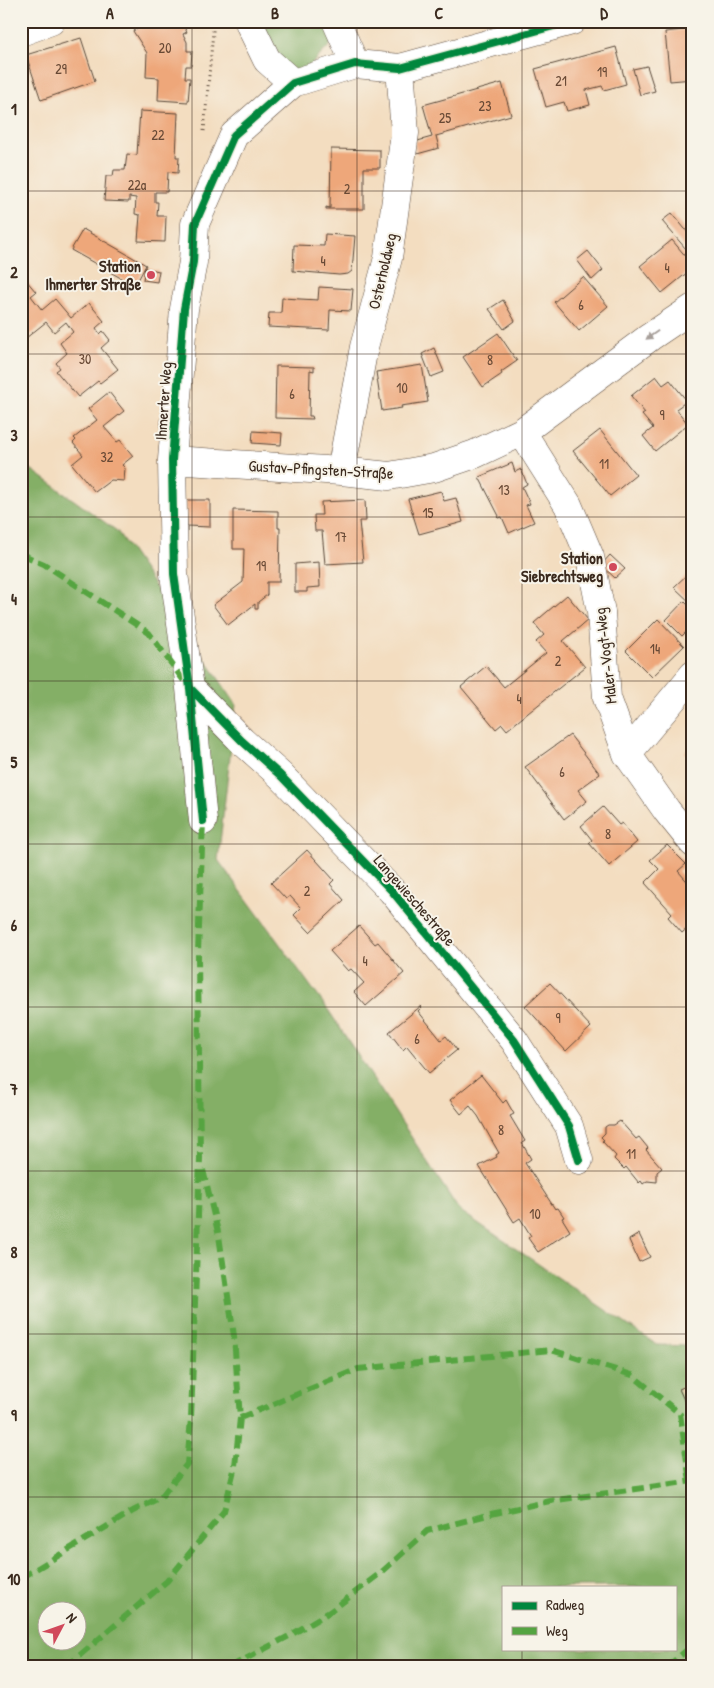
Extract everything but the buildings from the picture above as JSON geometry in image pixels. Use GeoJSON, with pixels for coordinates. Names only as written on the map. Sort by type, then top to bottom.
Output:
{"type":"FeatureCollection","features":[{"type":"Feature","properties":{"kind":"street"},"geometry":{"type":"LineString","coordinates":[[21,32],[51,21]]}},
{"type":"Feature","properties":{"kind":"street"},"geometry":{"type":"LineString","coordinates":[[340,25],[355,64],[400,68],[572,21]]}},
{"type":"Feature","properties":{"kind":"street"},"geometry":{"type":"LineString","coordinates":[[246,23],[267,60],[293,83]]}},
{"type":"Feature","properties":{"kind":"street","name":"Ihmerter Weg"},"geometry":{"type":"LineString","coordinates":[[203,821],[190,688],[174,574],[172,460],[184,309],[193,262],[195,224],[234,135],[293,83],[355,64]]}},
{"type":"Feature","properties":{"kind":"street","name":"Osterholdweg"},"geometry":{"type":"LineString","coordinates":[[341,471],[364,347],[388,258],[404,133],[400,68]]}},
{"type":"Feature","properties":{"kind":"street","name":"Gustav-Pfingsten-Straße"},"geometry":{"type":"LineString","coordinates":[[172,460],[389,476],[434,468],[475,454],[522,432],[650,336],[693,308]]}},
{"type":"Feature","properties":{"kind":"street","name":"Maler-Vogt-Weg"},"geometry":{"type":"LineString","coordinates":[[522,432],[568,505],[590,557],[601,612],[607,698],[627,754],[666,811],[693,843]]}},
{"type":"Feature","properties":{"kind":"street"},"geometry":{"type":"LineString","coordinates":[[627,754],[693,675]]}},
{"type":"Feature","properties":{"kind":"street","name":"Langewieschestraße"},"geometry":{"type":"LineString","coordinates":[[190,688],[242,741],[280,775],[392,891],[514,1040],[569,1126],[579,1160]]}},
{"type":"Feature","properties":{"kind":"path"},"geometry":{"type":"LineString","coordinates":[[203,137],[214,21]]}},
{"type":"Feature","properties":{"kind":"green space"},"geometry":{"type":"Polygon","coordinates":[[[249,21],[342,21],[342,33],[293,83],[249,21]]]}},
{"type":"Feature","properties":{"kind":"green space"},"geometry":{"type":"Polygon","coordinates":[[[21,462],[117,531],[236,704],[218,860],[329,1011],[459,1210],[657,1345],[693,1346],[693,1667],[21,1667],[21,462]]]}},
{"type":"Feature","properties":{"kind":"marked path"},"geometry":{"type":"LineString","coordinates":[[21,554],[44,564],[149,633],[187,685]]}},
{"type":"Feature","properties":{"kind":"marked path"},"geometry":{"type":"LineString","coordinates":[[21,1578],[133,1511],[161,1497],[187,1464],[191,1419],[200,1158],[198,953],[203,821]]}},
{"type":"Feature","properties":{"kind":"marked path"},"geometry":{"type":"LineString","coordinates":[[66,1667],[167,1581],[224,1511],[235,1466],[240,1418],[234,1336],[219,1236],[203,1170]]}},
{"type":"Feature","properties":{"kind":"marked path"},"geometry":{"type":"LineString","coordinates":[[240,1418],[358,1369],[551,1350],[632,1375],[680,1414],[690,1481],[693,1484]]}},
{"type":"Feature","properties":{"kind":"marked path"},"geometry":{"type":"LineString","coordinates":[[230,1667],[331,1611],[383,1571],[427,1531],[550,1501],[693,1481]]}},
{"type":"Feature","properties":{"kind":"marked path"},"geometry":{"type":"LineString","coordinates":[[667,1667],[693,1645]]}},
{"type":"Feature","properties":{"kind":"cycle path"},"geometry":{"type":"LineString","coordinates":[[203,821],[190,688],[174,574],[172,460],[184,309],[193,262],[195,224],[234,135],[293,83],[355,64],[400,68],[572,21]]}},
{"type":"Feature","properties":{"kind":"cycle path"},"geometry":{"type":"LineString","coordinates":[[190,688],[242,741],[280,775],[392,891],[514,1040],[569,1126],[579,1160]]}},
{"type":"Feature","properties":{"kind":"place","name":"Station Ihmerter Straße"},"geometry":{"type":"Point","coordinates":[151,275]}},
{"type":"Feature","properties":{"kind":"place","name":"Station Siebrechtsweg"},"geometry":{"type":"Point","coordinates":[613,567]}}]}
